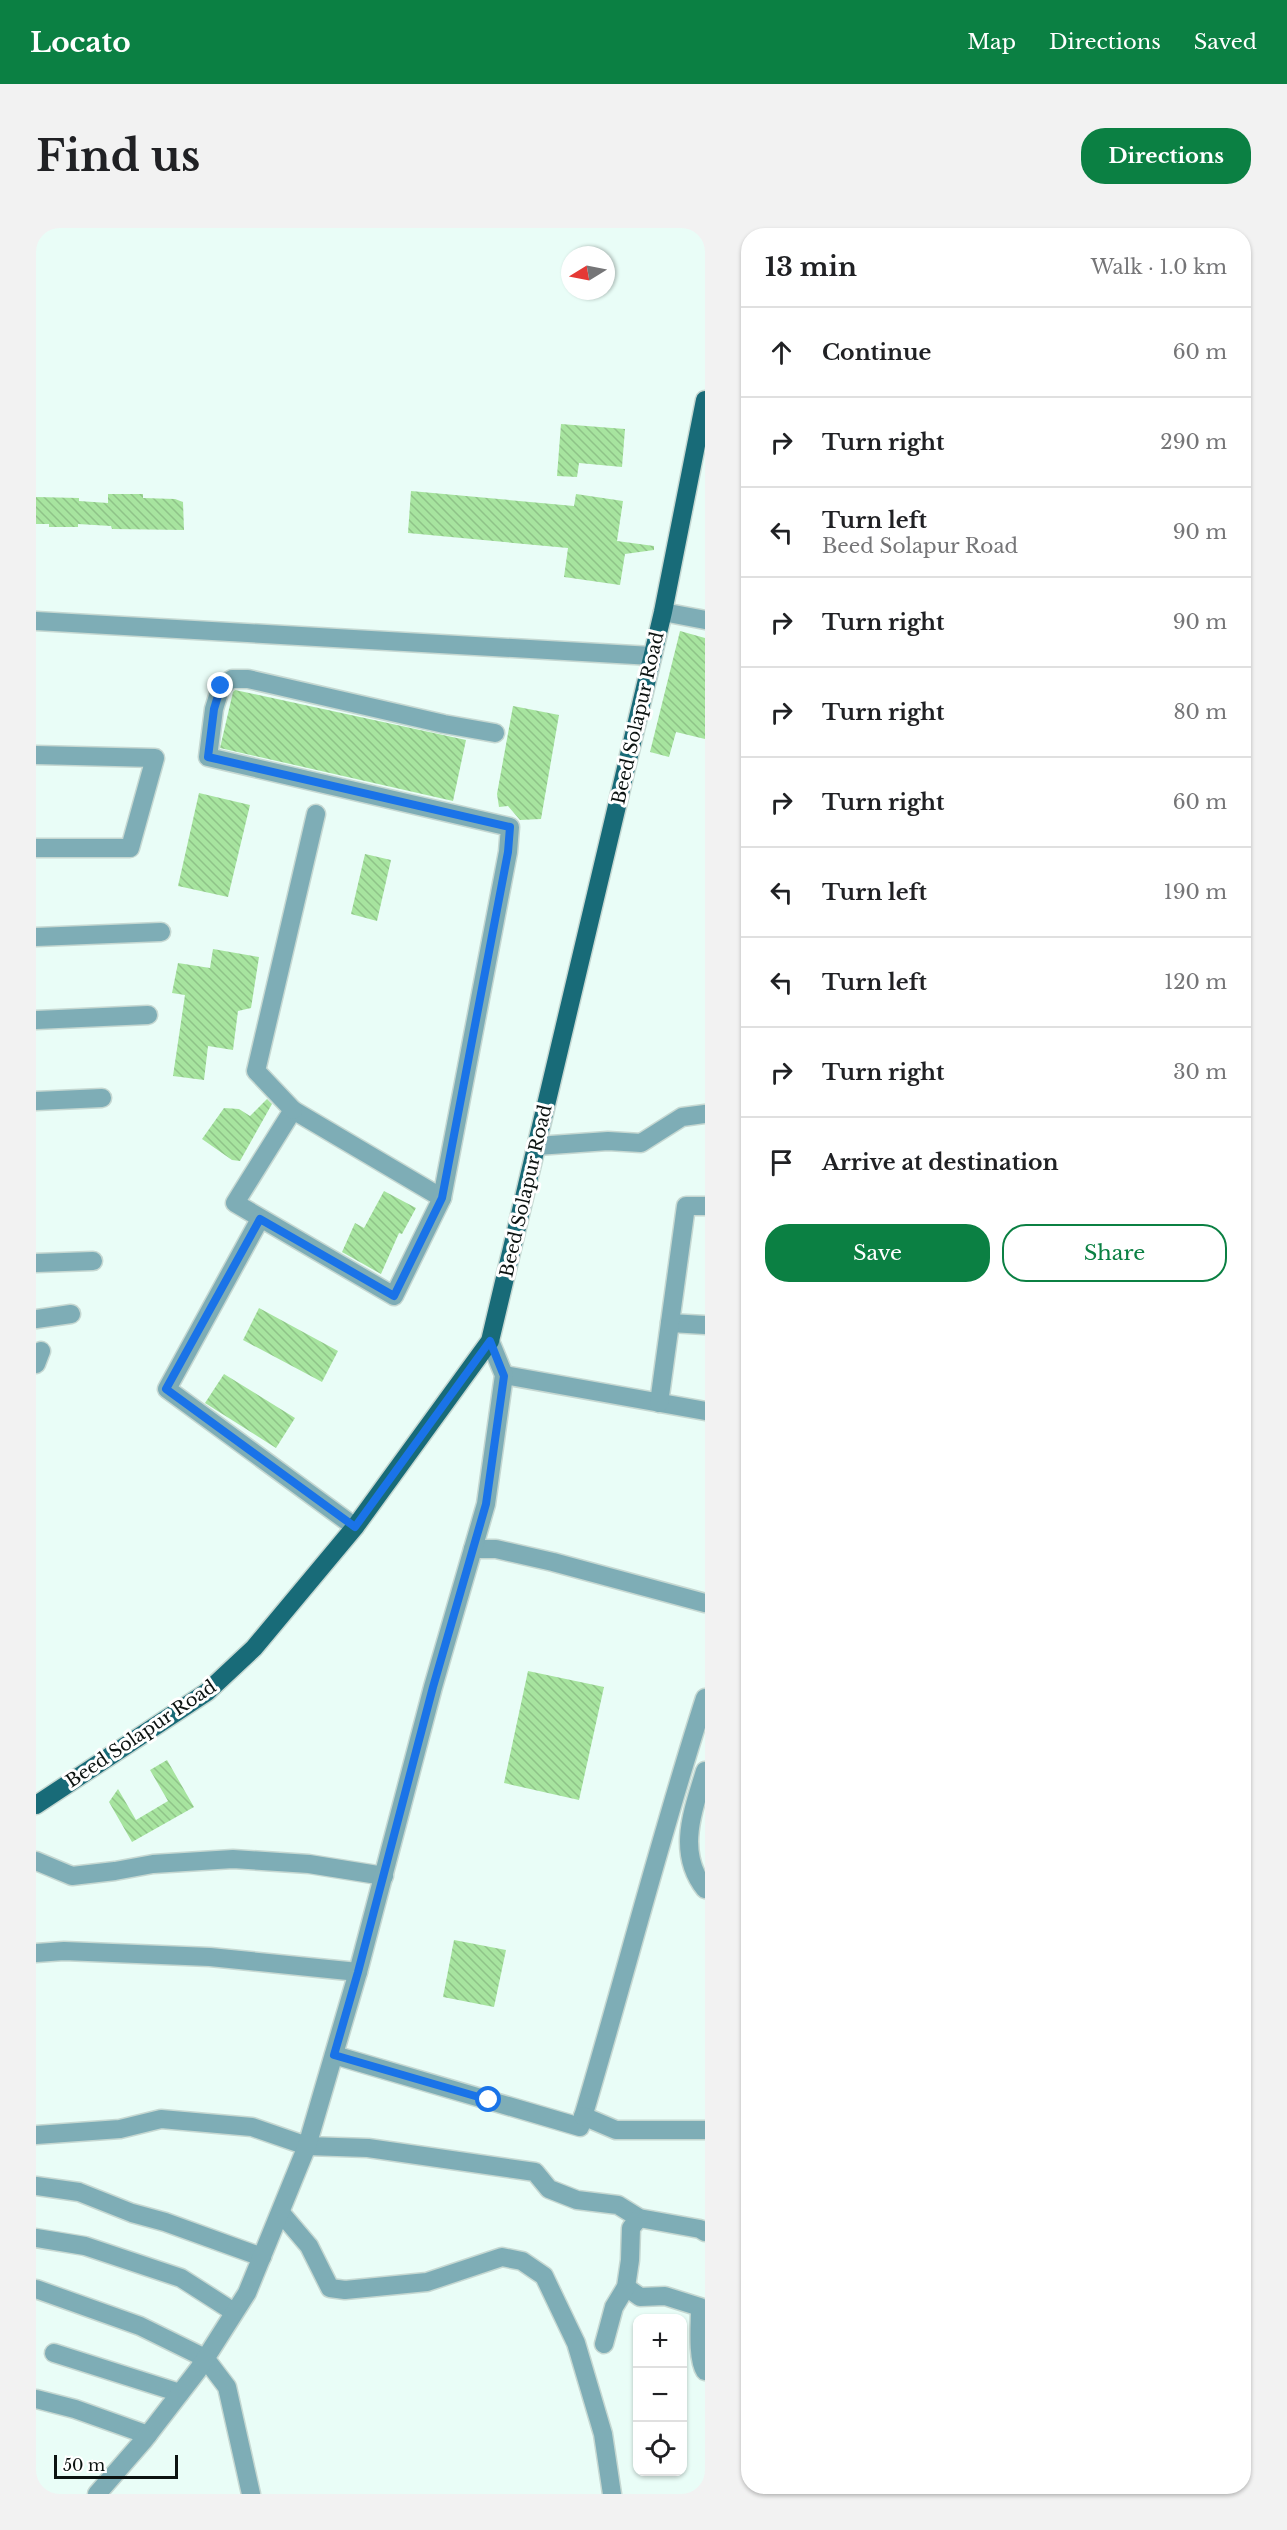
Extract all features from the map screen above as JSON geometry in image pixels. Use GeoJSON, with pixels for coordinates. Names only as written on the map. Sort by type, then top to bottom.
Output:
{"type":"FeatureCollection","features":[{"type":"Feature","properties":{"kind":"main road","name":"Beed Solapur Road"},"geometry":{"type":"LineString","coordinates":[[36,1805],[207,1692],[254,1648],[355,1527],[490,1341],[663,612],[705,400]]}},
{"type":"Feature","properties":{"kind":"street"},"geometry":{"type":"LineString","coordinates":[[663,612],[705,620]]}},
{"type":"Feature","properties":{"kind":"street"},"geometry":{"type":"LineString","coordinates":[[36,621],[652,656]]}},
{"type":"Feature","properties":{"kind":"street"},"geometry":{"type":"LineString","coordinates":[[293,1110],[235,1203],[394,1296],[442,1198],[508,852],[510,827],[208,757],[214,709],[221,686],[232,679],[248,679],[444,724],[495,733]]}},
{"type":"Feature","properties":{"kind":"street"},"geometry":{"type":"LineString","coordinates":[[36,755],[155,758],[130,848],[36,848]]}},
{"type":"Feature","properties":{"kind":"street"},"geometry":{"type":"LineString","coordinates":[[316,814],[256,1071],[293,1110],[442,1198]]}},
{"type":"Feature","properties":{"kind":"street"},"geometry":{"type":"LineString","coordinates":[[36,937],[160,932]]}},
{"type":"Feature","properties":{"kind":"street"},"geometry":{"type":"LineString","coordinates":[[36,1020],[148,1015]]}},
{"type":"Feature","properties":{"kind":"street"},"geometry":{"type":"LineString","coordinates":[[36,1101],[102,1098]]}},
{"type":"Feature","properties":{"kind":"street"},"geometry":{"type":"LineString","coordinates":[[537,1146],[608,1141],[641,1143],[682,1117],[705,1114]]}},
{"type":"Feature","properties":{"kind":"street"},"geometry":{"type":"LineString","coordinates":[[659,1403],[686,1206],[705,1206]]}},
{"type":"Feature","properties":{"kind":"street"},"geometry":{"type":"LineString","coordinates":[[260,1219],[166,1389],[355,1527]]}},
{"type":"Feature","properties":{"kind":"street"},"geometry":{"type":"LineString","coordinates":[[36,1263],[93,1260]]}},
{"type":"Feature","properties":{"kind":"street"},"geometry":{"type":"LineString","coordinates":[[36,1319],[71,1314]]}},
{"type":"Feature","properties":{"kind":"street"},"geometry":{"type":"LineString","coordinates":[[670,1323],[705,1325]]}},
{"type":"Feature","properties":{"kind":"street"},"geometry":{"type":"LineString","coordinates":[[97,2494],[148,2435],[180,2393],[247,2293],[307,2146],[358,1972],[433,1687],[486,1504],[504,1376],[490,1341]]}},
{"type":"Feature","properties":{"kind":"street"},"geometry":{"type":"LineString","coordinates":[[504,1376],[705,1411]]}},
{"type":"Feature","properties":{"kind":"street"},"geometry":{"type":"LineString","coordinates":[[473,1549],[496,1549],[553,1562],[705,1604]]}},
{"type":"Feature","properties":{"kind":"street"},"geometry":{"type":"LineString","coordinates":[[334,2055],[580,2127],[705,1698]]}},
{"type":"Feature","properties":{"kind":"street"},"geometry":{"type":"LineString","coordinates":[[705,1771],[688,1845],[696,1878],[705,1889]]}},
{"type":"Feature","properties":{"kind":"street"},"geometry":{"type":"LineString","coordinates":[[36,1862],[72,1876],[115,1872],[153,1864],[233,1859],[309,1864],[384,1876]]}},
{"type":"Feature","properties":{"kind":"street"},"geometry":{"type":"LineString","coordinates":[[36,1953],[64,1951],[210,1958],[358,1972]]}},
{"type":"Feature","properties":{"kind":"street"},"geometry":{"type":"LineString","coordinates":[[583,2116],[616,2130],[705,2130]]}},
{"type":"Feature","properties":{"kind":"street"},"geometry":{"type":"LineString","coordinates":[[36,2135],[120,2129],[161,2119],[252,2127],[307,2146],[368,2148],[535,2172],[549,2189],[577,2200],[618,2205],[639,2218],[700,2229],[705,2232]]}},
{"type":"Feature","properties":{"kind":"street"},"geometry":{"type":"LineString","coordinates":[[36,2186],[79,2192],[262,2258]]}},
{"type":"Feature","properties":{"kind":"street"},"geometry":{"type":"LineString","coordinates":[[280,2213],[309,2246],[330,2288],[345,2290],[427,2282],[502,2257],[522,2260],[544,2276],[576,2343],[603,2434],[612,2494]]}},
{"type":"Feature","properties":{"kind":"street"},"geometry":{"type":"LineString","coordinates":[[604,2344],[614,2307],[626,2287],[631,2228],[639,2218]]}},
{"type":"Feature","properties":{"kind":"street"},"geometry":{"type":"LineString","coordinates":[[36,2238],[85,2246],[181,2278],[234,2312]]}},
{"type":"Feature","properties":{"kind":"street"},"geometry":{"type":"LineString","coordinates":[[626,2287],[640,2297],[665,2296],[700,2307],[701,2357],[705,2371]]}},
{"type":"Feature","properties":{"kind":"street"},"geometry":{"type":"LineString","coordinates":[[36,2289],[140,2326],[205,2358],[227,2387],[251,2494]]}},
{"type":"Feature","properties":{"kind":"street"},"geometry":{"type":"LineString","coordinates":[[54,2354],[180,2393]]}},
{"type":"Feature","properties":{"kind":"street"},"geometry":{"type":"LineString","coordinates":[[36,2399],[75,2409],[148,2435]]}},
{"type":"Feature","properties":{"kind":"building"},"geometry":{"type":"Polygon","coordinates":[[[561,424],[625,429],[622,467],[579,463],[577,477],[557,476],[561,424]]]}},
{"type":"Feature","properties":{"kind":"building"},"geometry":{"type":"Polygon","coordinates":[[[411,491],[574,506],[576,494],[623,501],[617,541],[654,546],[654,550],[625,554],[620,585],[564,577],[568,548],[408,533],[411,491]]]}},
{"type":"Feature","properties":{"kind":"building"},"geometry":{"type":"Polygon","coordinates":[[[108,494],[143,494],[143,498],[175,499],[183,502],[184,530],[112,529],[111,526],[78,524],[78,527],[49,527],[49,524],[36,524],[36,497],[79,498],[79,501],[108,503],[108,494]]]}},
{"type":"Feature","properties":{"kind":"building"},"geometry":{"type":"Polygon","coordinates":[[[680,631],[705,638],[705,739],[676,732],[669,757],[650,752],[680,631]]]}},
{"type":"Feature","properties":{"kind":"building"},"geometry":{"type":"Polygon","coordinates":[[[235,690],[466,740],[453,801],[220,748],[235,690]]]}},
{"type":"Feature","properties":{"kind":"building"},"geometry":{"type":"Polygon","coordinates":[[[513,706],[559,715],[541,819],[520,820],[508,806],[499,807],[497,794],[513,706]]]}},
{"type":"Feature","properties":{"kind":"building"},"geometry":{"type":"Polygon","coordinates":[[[199,793],[250,805],[228,897],[178,886],[199,793]]]}},
{"type":"Feature","properties":{"kind":"building"},"geometry":{"type":"Polygon","coordinates":[[[365,854],[391,860],[377,921],[351,914],[365,854]]]}},
{"type":"Feature","properties":{"kind":"building"},"geometry":{"type":"Polygon","coordinates":[[[213,949],[259,957],[251,1008],[238,1011],[233,1050],[208,1046],[204,1080],[173,1076],[185,995],[172,993],[178,963],[210,968],[213,949]]]}},
{"type":"Feature","properties":{"kind":"building"},"geometry":{"type":"Polygon","coordinates":[[[267,1099],[272,1104],[240,1161],[232,1160],[202,1139],[224,1108],[239,1109],[250,1116],[267,1099]]]}},
{"type":"Feature","properties":{"kind":"building"},"geometry":{"type":"Polygon","coordinates":[[[384,1191],[416,1208],[402,1234],[399,1233],[381,1274],[342,1252],[355,1223],[364,1228],[384,1191]]]}},
{"type":"Feature","properties":{"kind":"building"},"geometry":{"type":"Polygon","coordinates":[[[259,1308],[338,1351],[322,1382],[243,1340],[259,1308]]]}},
{"type":"Feature","properties":{"kind":"building"},"geometry":{"type":"Polygon","coordinates":[[[224,1374],[295,1418],[276,1448],[205,1403],[224,1374]]]}},
{"type":"Feature","properties":{"kind":"building"},"geometry":{"type":"Polygon","coordinates":[[[528,1671],[604,1687],[579,1800],[504,1783],[528,1671]]]}},
{"type":"Feature","properties":{"kind":"building"},"geometry":{"type":"Polygon","coordinates":[[[167,1760],[194,1807],[132,1842],[109,1802],[118,1789],[136,1820],[168,1801],[150,1770],[167,1760]]]}},
{"type":"Feature","properties":{"kind":"building"},"geometry":{"type":"Polygon","coordinates":[[[454,1940],[506,1950],[494,2007],[443,1997],[454,1940]]]}},
{"type":"Feature","properties":{"kind":"route"},"geometry":{"type":"LineString","coordinates":[[221,686],[214,709],[208,757],[510,827],[508,852],[442,1198],[394,1296],[260,1219],[166,1389],[355,1527],[490,1341],[504,1376],[486,1504],[433,1687],[334,2055],[489,2100]]}}]}
